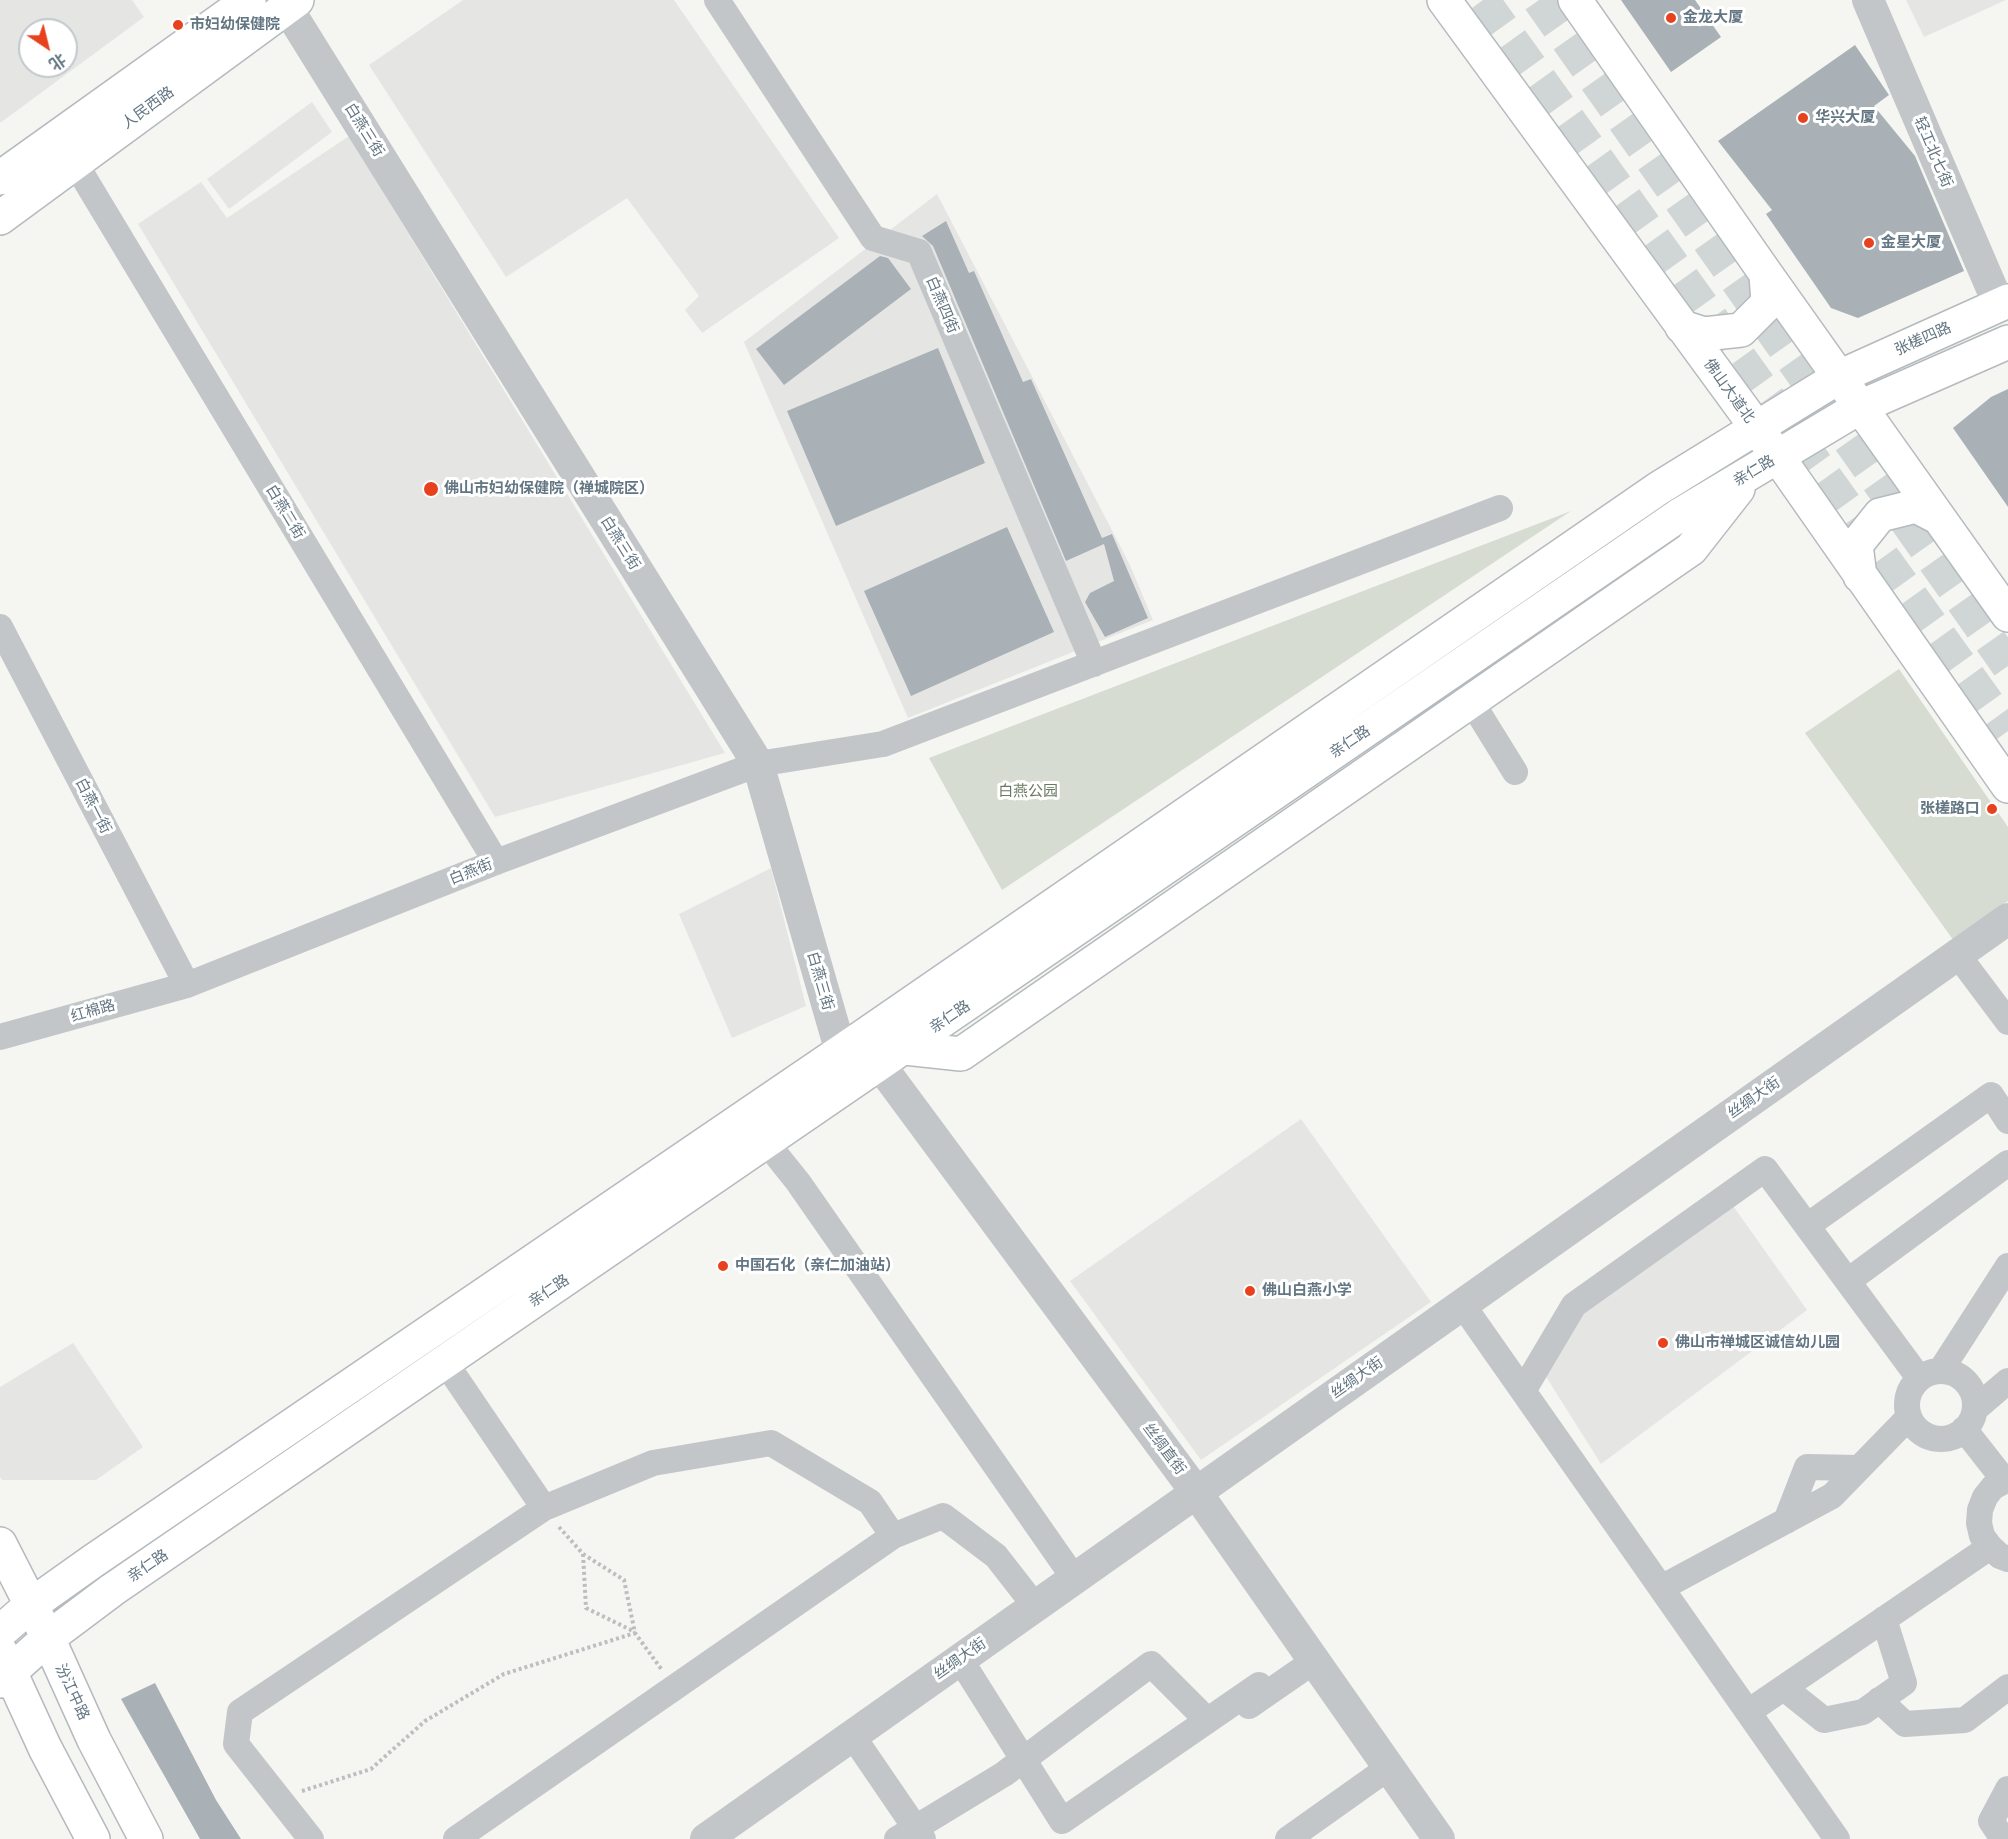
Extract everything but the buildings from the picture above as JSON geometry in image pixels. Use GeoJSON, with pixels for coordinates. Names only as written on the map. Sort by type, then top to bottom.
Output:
{"type":"FeatureCollection","features":[{"type":"Feature","properties":{"kind":"main road","name":"人民西路"},"geometry":{"type":"LineString","coordinates":[[0,178],[249,0]]}},
{"type":"Feature","properties":{"kind":"main road","name":"佛山大道北"},"geometry":{"type":"LineString","coordinates":[[1444,0],[1778,457],[2008,786]]}},
{"type":"Feature","properties":{"kind":"main road"},"geometry":{"type":"LineString","coordinates":[[1575,0],[2008,615]]}},
{"type":"Feature","properties":{"kind":"main road","name":"人民西路"},"geometry":{"type":"LineString","coordinates":[[0,218],[292,3]]}},
{"type":"Feature","properties":{"kind":"main road"},"geometry":{"type":"LineString","coordinates":[[1682,327],[1704,334],[1741,330],[1768,303],[1766,274]]}},
{"type":"Feature","properties":{"kind":"main road","name":"张槎四路"},"geometry":{"type":"LineString","coordinates":[[1839,377],[2003,303]]}},
{"type":"Feature","properties":{"kind":"main road"},"geometry":{"type":"LineString","coordinates":[[1860,407],[2008,342]]}},
{"type":"Feature","properties":{"kind":"main road"},"geometry":{"type":"LineString","coordinates":[[0,1632],[31,1605],[102,1554],[841,1052],[1659,488],[1839,377]]}},
{"type":"Feature","properties":{"kind":"main road","name":"亲仁路"},"geometry":{"type":"LineString","coordinates":[[3,1667],[1678,516],[1860,407]]}},
{"type":"Feature","properties":{"kind":"main road"},"geometry":{"type":"LineString","coordinates":[[892,1056],[962,1054],[1691,549],[1750,474]]}},
{"type":"Feature","properties":{"kind":"main road"},"geometry":{"type":"LineString","coordinates":[[1860,576],[1856,545],[1880,515],[1916,506],[1938,517]]}},
{"type":"Feature","properties":{"kind":"main road","name":"汾江中路"},"geometry":{"type":"LineString","coordinates":[[0,1544],[48,1638],[94,1740],[146,1839]]}},
{"type":"Feature","properties":{"kind":"main road"},"geometry":{"type":"LineString","coordinates":[[3,1667],[93,1839]]}},
{"type":"Feature","properties":{"kind":"street","name":"白燕四街"},"geometry":{"type":"LineString","coordinates":[[717,0],[873,238],[919,252],[1094,663]]}},
{"type":"Feature","properties":{"kind":"street","name":"轻工北七街"},"geometry":{"type":"LineString","coordinates":[[1868,0],[2003,303]]}},
{"type":"Feature","properties":{"kind":"street","name":"白燕三街"},"geometry":{"type":"LineString","coordinates":[[292,3],[758,764],[841,1052]]}},
{"type":"Feature","properties":{"kind":"street","name":"白燕二街"},"geometry":{"type":"LineString","coordinates":[[75,163],[496,862]]}},
{"type":"Feature","properties":{"kind":"street","name":"白燕街"},"geometry":{"type":"LineString","coordinates":[[187,985],[496,862],[758,764],[883,744],[1500,508]]}},
{"type":"Feature","properties":{"kind":"street","name":"白燕一街"},"geometry":{"type":"LineString","coordinates":[[0,627],[187,985]]}},
{"type":"Feature","properties":{"kind":"street"},"geometry":{"type":"LineString","coordinates":[[1471,701],[1515,772]]}},
{"type":"Feature","properties":{"kind":"street","name":"丝绸大街"},"geometry":{"type":"LineString","coordinates":[[706,1839],[2008,919]]}},
{"type":"Feature","properties":{"kind":"street"},"geometry":{"type":"LineString","coordinates":[[1957,954],[2008,1022]]}},
{"type":"Feature","properties":{"kind":"street","name":"红棉路"},"geometry":{"type":"LineString","coordinates":[[0,1037],[187,985]]}},
{"type":"Feature","properties":{"kind":"street","name":"丝绸直街"},"geometry":{"type":"LineString","coordinates":[[892,1056],[1439,1839]]}},
{"type":"Feature","properties":{"kind":"street"},"geometry":{"type":"LineString","coordinates":[[1807,1226],[1991,1095],[2008,1121]]}},
{"type":"Feature","properties":{"kind":"street"},"geometry":{"type":"LineString","coordinates":[[766,1143],[798,1182],[1074,1578]]}},
{"type":"Feature","properties":{"kind":"street"},"geometry":{"type":"LineString","coordinates":[[1848,1281],[2008,1163]]}},
{"type":"Feature","properties":{"kind":"street"},"geometry":{"type":"LineString","coordinates":[[1523,1391],[1575,1305],[1765,1169],[1848,1281],[1930,1374]]}},
{"type":"Feature","properties":{"kind":"street"},"geometry":{"type":"LineString","coordinates":[[2008,1266],[1930,1374],[1912,1386],[1907,1396],[1908,1418],[1914,1428],[1923,1435],[1944,1439],[1955,1436],[2008,1382]]}},
{"type":"Feature","properties":{"kind":"street"},"geometry":{"type":"LineString","coordinates":[[1462,1304],[1837,1839]]}},
{"type":"Feature","properties":{"kind":"street"},"geometry":{"type":"LineString","coordinates":[[445,1362],[544,1508]]}},
{"type":"Feature","properties":{"kind":"street"},"geometry":{"type":"LineString","coordinates":[[1748,1712],[1884,1619],[1999,1553],[1982,1536],[1979,1523],[1980,1510],[1985,1497],[1993,1487],[2006,1479],[1970,1419],[1975,1398],[1963,1378],[1952,1372],[1930,1374]]}},
{"type":"Feature","properties":{"kind":"street"},"geometry":{"type":"LineString","coordinates":[[1661,1588],[1832,1496],[1908,1418]]}},
{"type":"Feature","properties":{"kind":"street"},"geometry":{"type":"LineString","coordinates":[[311,1839],[236,1744],[240,1712],[544,1508],[653,1463],[771,1443],[870,1502],[893,1536]]}},
{"type":"Feature","properties":{"kind":"street"},"geometry":{"type":"LineString","coordinates":[[1786,1521],[1807,1467],[1859,1468]]}},
{"type":"Feature","properties":{"kind":"street"},"geometry":{"type":"LineString","coordinates":[[456,1839],[893,1536],[943,1516],[996,1556],[1035,1606]]}},
{"type":"Feature","properties":{"kind":"street"},"geometry":{"type":"LineString","coordinates":[[1784,1688],[1824,1720],[1863,1712],[1904,1683],[1884,1619]]}},
{"type":"Feature","properties":{"kind":"street"},"geometry":{"type":"LineString","coordinates":[[960,1659],[1062,1821],[1259,1685]]}},
{"type":"Feature","properties":{"kind":"street"},"geometry":{"type":"LineString","coordinates":[[1059,1839],[1314,1661]]}},
{"type":"Feature","properties":{"kind":"street"},"geometry":{"type":"LineString","coordinates":[[852,1735],[912,1835],[1004,1774],[1152,1664],[1207,1720]]}},
{"type":"Feature","properties":{"kind":"street"},"geometry":{"type":"LineString","coordinates":[[1880,1700],[1905,1724],[1965,1720],[2008,1687]]}},
{"type":"Feature","properties":{"kind":"street"},"geometry":{"type":"LineString","coordinates":[[1288,1839],[1388,1767]]}},
{"type":"Feature","properties":{"kind":"street"},"geometry":{"type":"LineString","coordinates":[[2003,1839],[1991,1821],[2008,1789]]}},
{"type":"Feature","properties":{"kind":"path"},"geometry":{"type":"LineString","coordinates":[[544,1508],[583,1554],[624,1580],[635,1633],[674,1688]]}},
{"type":"Feature","properties":{"kind":"path"},"geometry":{"type":"LineString","coordinates":[[583,1554],[586,1608],[635,1633]]}},
{"type":"Feature","properties":{"kind":"path"},"geometry":{"type":"LineString","coordinates":[[279,1798],[371,1769],[425,1721],[504,1674],[635,1633]]}},
{"type":"Feature","properties":{"kind":"shaded area"},"geometry":{"type":"Polygon","coordinates":[[[0,0],[132,0],[144,17],[78,66],[78,18],[18,18],[18,78],[61,78],[0,123],[0,0]]]}},
{"type":"Feature","properties":{"kind":"shaded area"},"geometry":{"type":"Polygon","coordinates":[[[463,0],[674,0],[839,238],[702,333],[685,310],[699,296],[627,198],[506,277],[369,65],[463,0]]]}},
{"type":"Feature","properties":{"kind":"shaded area"},"geometry":{"type":"Polygon","coordinates":[[[1906,0],[2006,0],[1924,37],[1906,0]]]}},
{"type":"Feature","properties":{"kind":"shaded area"},"geometry":{"type":"Polygon","coordinates":[[[312,102],[332,132],[229,209],[207,179],[312,102]]]}},
{"type":"Feature","properties":{"kind":"shaded area","name":"佛山市妇幼保健院（禅城院区）"},"geometry":{"type":"Polygon","coordinates":[[[349,136],[725,753],[495,817],[138,224],[201,182],[227,218],[349,136]]]}},
{"type":"Feature","properties":{"kind":"shaded area"},"geometry":{"type":"Polygon","coordinates":[[[937,194],[1130,565],[1153,620],[908,718],[744,342],[937,194]]]}},
{"type":"Feature","properties":{"kind":"shaded area"},"geometry":{"type":"Polygon","coordinates":[[[771,868],[806,1006],[732,1038],[679,914],[771,868]]]}},
{"type":"Feature","properties":{"kind":"shaded area","name":"佛山白燕小学"},"geometry":{"type":"Polygon","coordinates":[[[1301,1119],[1431,1302],[1201,1460],[1070,1281],[1301,1119]]]}},
{"type":"Feature","properties":{"kind":"shaded area","name":"佛山市禅城区诚信幼儿园"},"geometry":{"type":"Polygon","coordinates":[[[1731,1203],[1807,1310],[1601,1464],[1545,1375],[1579,1310],[1731,1203]]]}},
{"type":"Feature","properties":{"kind":"shaded area"},"geometry":{"type":"Polygon","coordinates":[[[73,1343],[143,1447],[96,1480],[2,1480],[0,1477],[0,1387],[73,1343]]]}},
{"type":"Feature","properties":{"kind":"green space","name":"白燕公园"},"geometry":{"type":"Polygon","coordinates":[[[1571,511],[1002,890],[929,758],[1571,511]]]}},
{"type":"Feature","properties":{"kind":"green space"},"geometry":{"type":"Polygon","coordinates":[[[1899,669],[2008,827],[2008,901],[1954,941],[1805,733],[1899,669]]]}},
{"type":"Feature","properties":{"kind":"tunnel"},"geometry":{"type":"LineString","coordinates":[[1483,0],[2008,731]]}},
{"type":"Feature","properties":{"kind":"tunnel"},"geometry":{"type":"LineString","coordinates":[[1539,0],[2008,666]]}},
{"type":"Feature","properties":{"kind":"place","name":"金龙大厦"},"geometry":{"type":"Point","coordinates":[1671,18]}},
{"type":"Feature","properties":{"kind":"place","name":"市妇幼保健院"},"geometry":{"type":"Point","coordinates":[178,25]}},
{"type":"Feature","properties":{"kind":"place","name":"华兴大厦"},"geometry":{"type":"Point","coordinates":[1803,118]}},
{"type":"Feature","properties":{"kind":"place","name":"金星大厦"},"geometry":{"type":"Point","coordinates":[1869,243]}},
{"type":"Feature","properties":{"kind":"place","name":"佛山市妇幼保健院（禅城院区）"},"geometry":{"type":"Point","coordinates":[431,489]}},
{"type":"Feature","properties":{"kind":"place","name":"张槎路口"},"geometry":{"type":"Point","coordinates":[1992,809]}},
{"type":"Feature","properties":{"kind":"place","name":"中国石化（亲仁加油站）"},"geometry":{"type":"Point","coordinates":[723,1266]}},
{"type":"Feature","properties":{"kind":"place","name":"佛山白燕小学"},"geometry":{"type":"Point","coordinates":[1250,1291]}},
{"type":"Feature","properties":{"kind":"place","name":"佛山市禅城区诚信幼儿园"},"geometry":{"type":"Point","coordinates":[1663,1343]}}]}
